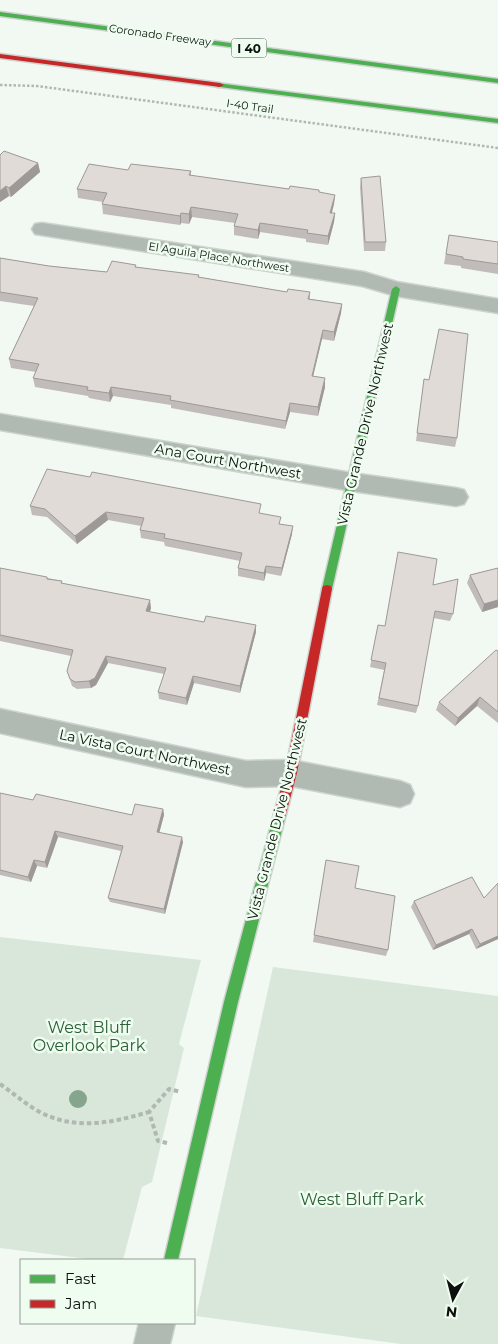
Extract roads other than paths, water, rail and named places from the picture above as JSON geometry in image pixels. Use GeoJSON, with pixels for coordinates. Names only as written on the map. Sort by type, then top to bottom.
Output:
{"type":"FeatureCollection","features":[{"type":"Feature","properties":{"kind":"main road","name":"Coronado Freeway"},"geometry":{"type":"LineString","coordinates":[[0,14],[498,81]]}},
{"type":"Feature","properties":{"kind":"main road"},"geometry":{"type":"LineString","coordinates":[[0,56],[498,121]]}},
{"type":"Feature","properties":{"kind":"main road","name":"Vista Grande Drive Northwest"},"geometry":{"type":"LineString","coordinates":[[171,1259],[230,1002],[291,773],[328,586],[396,289]]}},
{"type":"Feature","properties":{"kind":"street","name":"El Aguila Place Northwest"},"geometry":{"type":"LineString","coordinates":[[42,230],[364,279],[396,289],[498,306]]}},
{"type":"Feature","properties":{"kind":"street","name":"Ana Court Northwest"},"geometry":{"type":"LineString","coordinates":[[0,422],[456,498]]}},
{"type":"Feature","properties":{"kind":"street","name":"La Vista Court Northwest"},"geometry":{"type":"LineString","coordinates":[[0,721],[246,774],[291,773],[400,794]]}},
{"type":"Feature","properties":{"kind":"street"},"geometry":{"type":"LineString","coordinates":[[152,1344],[157,1324]]}},
{"type":"Feature","properties":{"kind":"park label","name":"West Bluff Overlook Park"},"geometry":{"type":"Point","coordinates":[89,1036]}},
{"type":"Feature","properties":{"kind":"park label","name":"West Bluff Park"},"geometry":{"type":"Point","coordinates":[362,1199]}}]}
